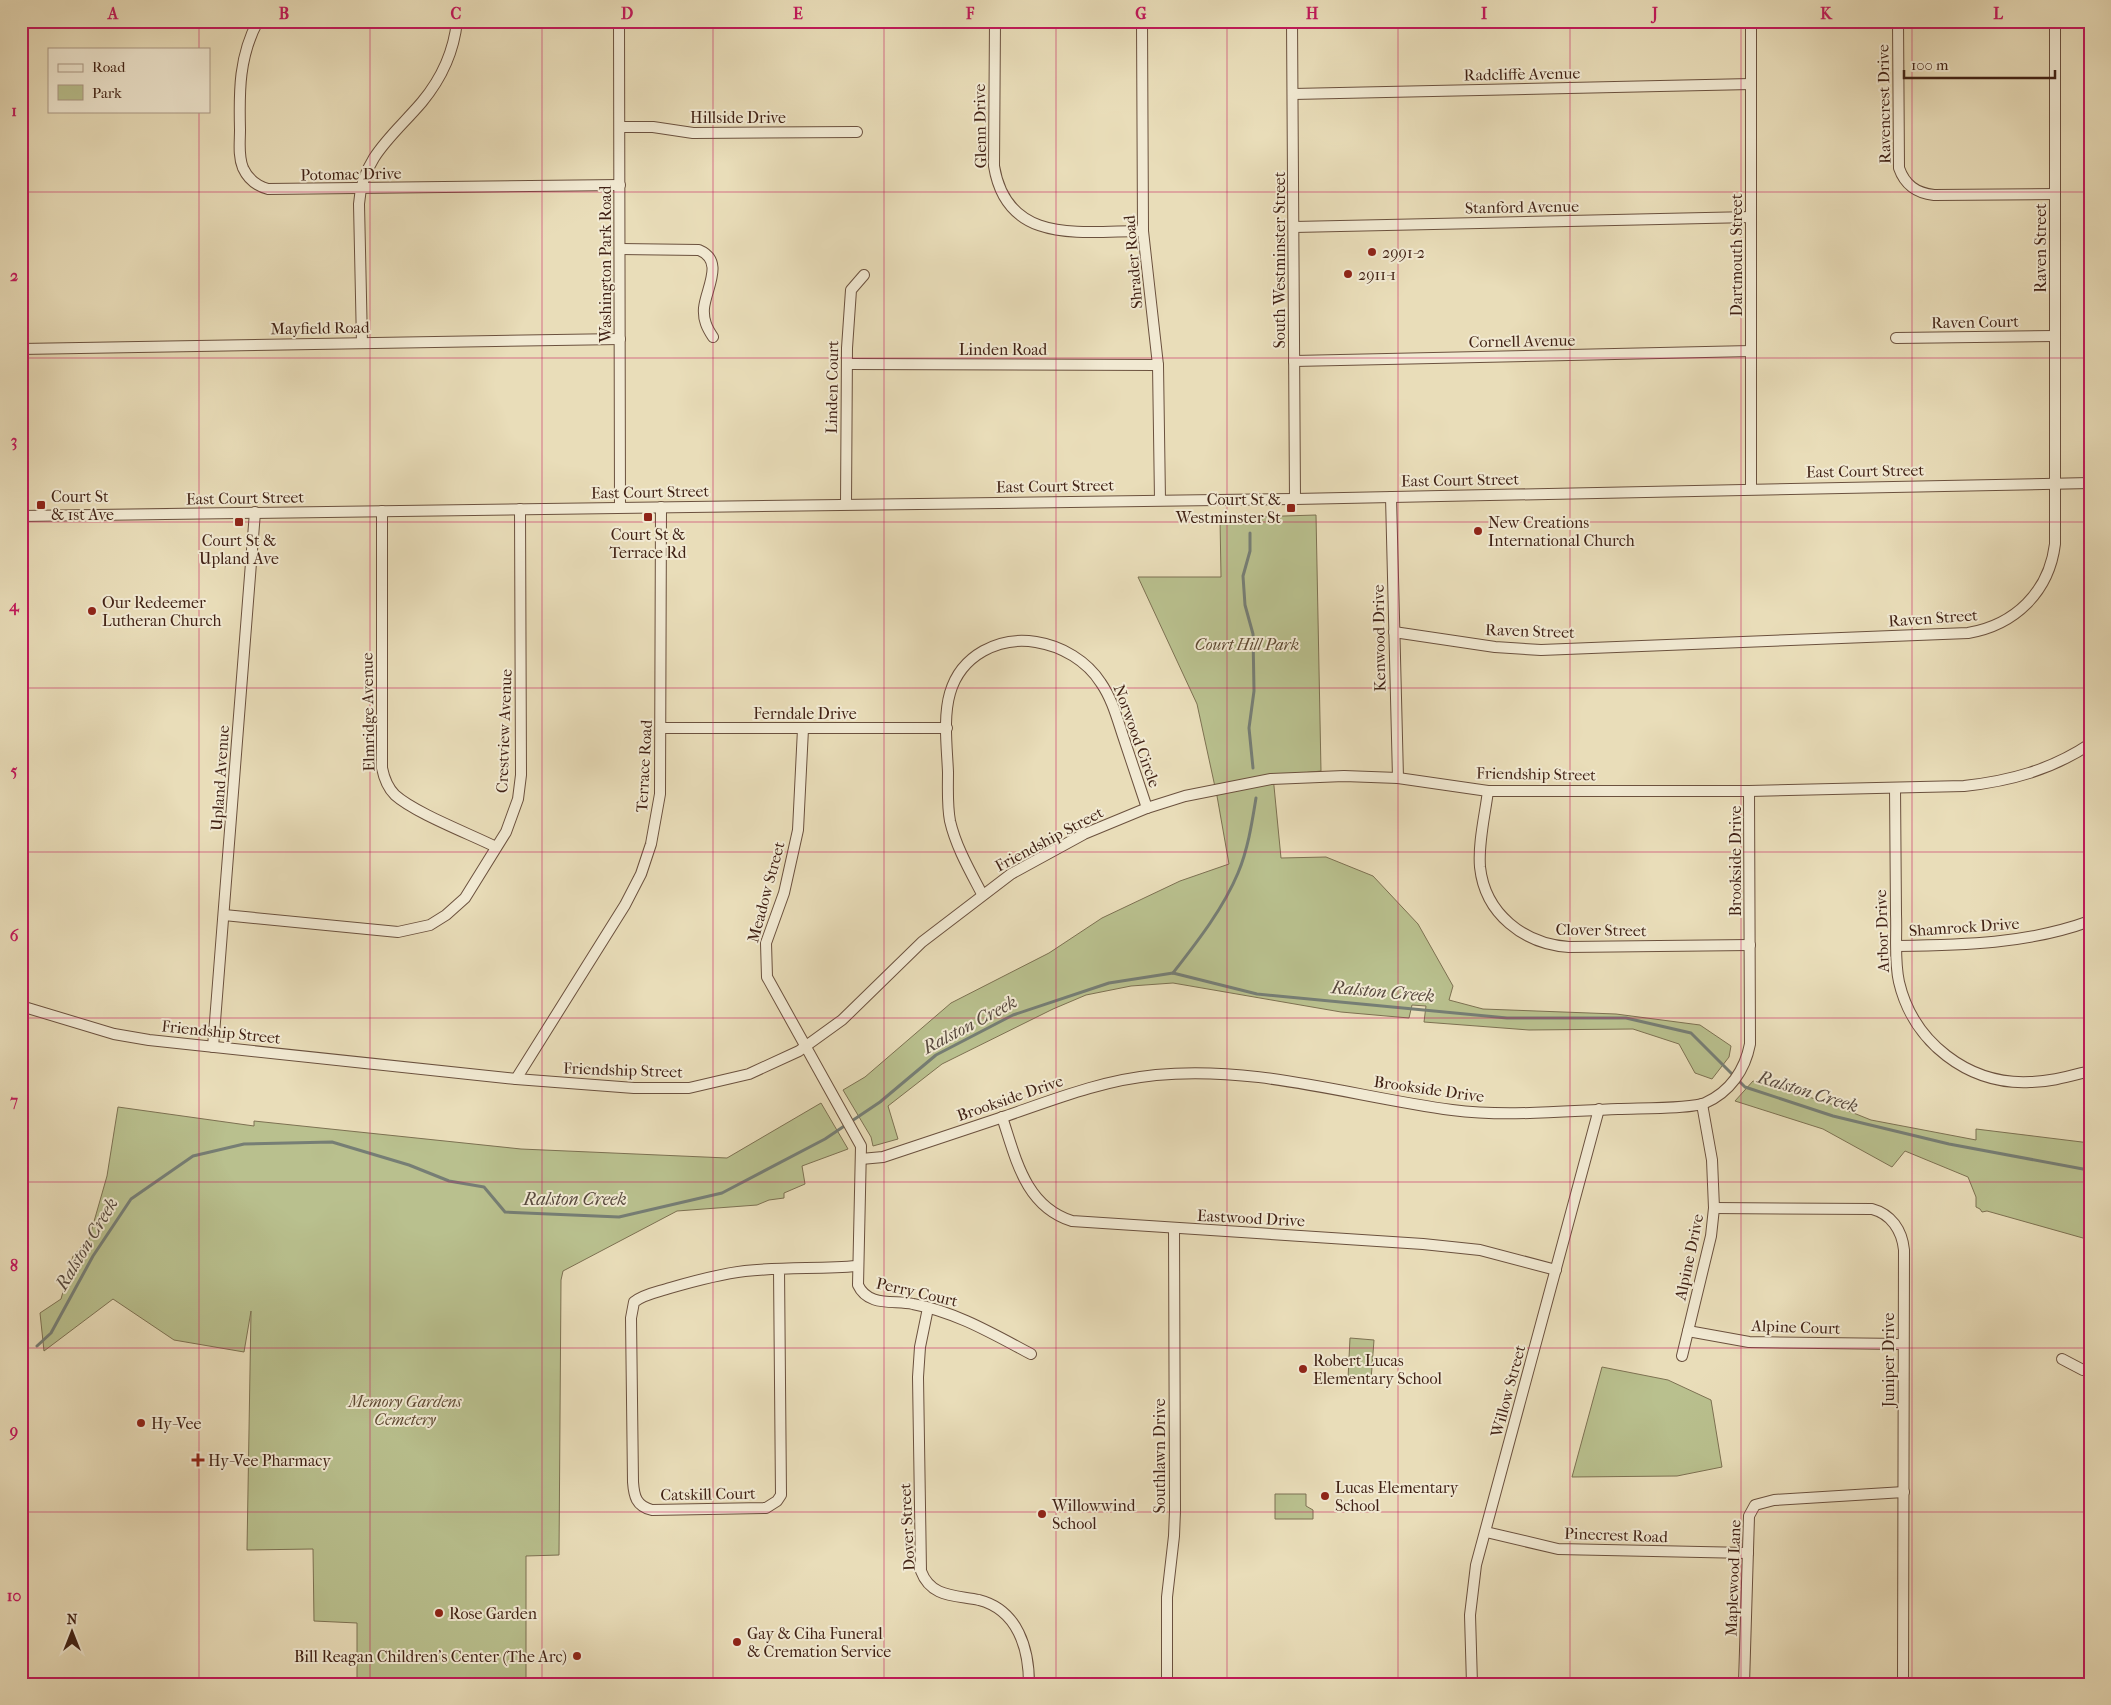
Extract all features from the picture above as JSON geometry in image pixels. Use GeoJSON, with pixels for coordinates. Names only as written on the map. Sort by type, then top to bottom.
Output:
{"type":"FeatureCollection","features":[{"type":"Feature","properties":{"kind":"street","name":"Potomac Drive"},"geometry":{"type":"LineString","coordinates":[[258,21],[247,46],[240,82],[240,158],[246,174],[253,182],[268,190],[620,185]]}},
{"type":"Feature","properties":{"kind":"street"},"geometry":{"type":"LineString","coordinates":[[362,342],[360,188],[366,169],[374,156],[436,82],[451,50],[457,21]]}},
{"type":"Feature","properties":{"kind":"street","name":"Washington Park Road"},"geometry":{"type":"LineString","coordinates":[[619,21],[620,507]]}},
{"type":"Feature","properties":{"kind":"street","name":"Glenn Drive"},"geometry":{"type":"LineString","coordinates":[[995,21],[994,166],[996,180],[1008,204],[1028,221],[1053,230],[1143,231]]}},
{"type":"Feature","properties":{"kind":"street","name":"Shrader Road"},"geometry":{"type":"LineString","coordinates":[[1142,21],[1143,231],[1158,365],[1160,500]]}},
{"type":"Feature","properties":{"kind":"street","name":"South Westminster Street"},"geometry":{"type":"LineString","coordinates":[[1292,21],[1295,499]]}},
{"type":"Feature","properties":{"kind":"street","name":"Dartmouth Street"},"geometry":{"type":"LineString","coordinates":[[1751,21],[1751,488]]}},
{"type":"Feature","properties":{"kind":"street","name":"Ravencrest Drive"},"geometry":{"type":"LineString","coordinates":[[1898,21],[1899,168],[1908,184],[1923,194],[1934,195],[2055,194]]}},
{"type":"Feature","properties":{"kind":"street","name":"Raven Street"},"geometry":{"type":"LineString","coordinates":[[1394,632],[1495,647],[1541,650],[1981,631],[2006,621],[2030,602],[2045,580],[2055,544],[2055,21]]}},
{"type":"Feature","properties":{"kind":"street","name":"Radcliffe Avenue"},"geometry":{"type":"LineString","coordinates":[[1293,94],[1751,84]]}},
{"type":"Feature","properties":{"kind":"street","name":"Hillside Drive"},"geometry":{"type":"LineString","coordinates":[[620,127],[654,127],[693,133],[857,132]]}},
{"type":"Feature","properties":{"kind":"street","name":"Stanford Avenue"},"geometry":{"type":"LineString","coordinates":[[1294,227],[1751,217]]}},
{"type":"Feature","properties":{"kind":"street"},"geometry":{"type":"LineString","coordinates":[[620,249],[699,250],[705,253],[710,258],[713,268],[704,308],[704,318],[713,337]]}},
{"type":"Feature","properties":{"kind":"street","name":"Linden Court"},"geometry":{"type":"LineString","coordinates":[[846,504],[847,364],[851,290],[864,275]]}},
{"type":"Feature","properties":{"kind":"street","name":"Raven Court"},"geometry":{"type":"LineString","coordinates":[[1896,338],[2055,336]]}},
{"type":"Feature","properties":{"kind":"street","name":"Mayfield Road"},"geometry":{"type":"LineString","coordinates":[[21,349],[620,339]]}},
{"type":"Feature","properties":{"kind":"street","name":"Cornell Avenue"},"geometry":{"type":"LineString","coordinates":[[1294,361],[1751,351]]}},
{"type":"Feature","properties":{"kind":"street","name":"Linden Road"},"geometry":{"type":"LineString","coordinates":[[847,364],[1158,365]]}},
{"type":"Feature","properties":{"kind":"street","name":"East Court Street"},"geometry":{"type":"LineString","coordinates":[[21,516],[1295,499],[1751,488],[2090,483]]}},
{"type":"Feature","properties":{"kind":"street","name":"Kenwood Drive"},"geometry":{"type":"LineString","coordinates":[[1391,497],[1398,778]]}},
{"type":"Feature","properties":{"kind":"street","name":"Terrace Road"},"geometry":{"type":"LineString","coordinates":[[516,1079],[625,905],[641,874],[651,844],[658,811],[662,728],[661,507]]}},
{"type":"Feature","properties":{"kind":"street","name":"Crestview Avenue"},"geometry":{"type":"LineString","coordinates":[[224,914],[386,931],[410,930],[430,925],[446,915],[464,898],[513,817],[521,775],[520,509]]}},
{"type":"Feature","properties":{"kind":"street","name":"Elmridge Avenue"},"geometry":{"type":"LineString","coordinates":[[382,511],[382,768],[384,778],[389,787],[403,800],[496,847]]}},
{"type":"Feature","properties":{"kind":"street","name":"Upland Avenue"},"geometry":{"type":"LineString","coordinates":[[213,1047],[256,512]]}},
{"type":"Feature","properties":{"kind":"street","name":"Norwood Circle"},"geometry":{"type":"LineString","coordinates":[[982,894],[966,865],[950,822],[946,790],[947,728],[950,692],[969,660],[984,650],[1002,642],[1021,640],[1050,644],[1075,657],[1100,682],[1111,702],[1147,808]]}},
{"type":"Feature","properties":{"kind":"street","name":"Ferndale Drive"},"geometry":{"type":"LineString","coordinates":[[662,728],[947,728]]}},
{"type":"Feature","properties":{"kind":"street","name":"Meadow Street"},"geometry":{"type":"LineString","coordinates":[[803,729],[798,830],[784,893],[768,936],[765,950],[767,977],[856,1135],[861,1146],[861,1159]]}},
{"type":"Feature","properties":{"kind":"street","name":"Friendship Street"},"geometry":{"type":"LineString","coordinates":[[21,1006],[114,1034],[213,1047],[516,1079],[634,1088],[689,1088],[749,1074],[771,1066],[806,1047],[842,1020],[922,942],[982,894],[1038,858],[1084,834],[1147,808],[1224,787],[1271,779],[1344,776],[1398,778],[1488,791],[1749,790],[1964,786],[2020,777],[2057,763],[2090,744]]}},
{"type":"Feature","properties":{"kind":"street","name":"Arbor Drive"},"geometry":{"type":"LineString","coordinates":[[1895,788],[1899,981],[1904,998],[1914,1019],[1931,1043],[1958,1064],[1974,1072],[2008,1082],[2042,1081],[2090,1071]]}},
{"type":"Feature","properties":{"kind":"street","name":"Brookside Drive"},"geometry":{"type":"LineString","coordinates":[[861,1159],[884,1157],[1103,1083],[1147,1076],[1187,1073],[1225,1073],[1271,1078],[1463,1111],[1599,1110],[1702,1104],[1729,1088],[1743,1066],[1750,1044],[1749,790]]}},
{"type":"Feature","properties":{"kind":"street","name":"Clover Street"},"geometry":{"type":"LineString","coordinates":[[1488,791],[1480,855],[1483,880],[1495,908],[1505,920],[1523,934],[1545,944],[1569,947],[1750,945]]}},
{"type":"Feature","properties":{"kind":"street","name":"Shamrock Drive"},"geometry":{"type":"LineString","coordinates":[[1897,946],[1999,942],[2053,932],[2090,921]]}},
{"type":"Feature","properties":{"kind":"street","name":"Alpine Drive"},"geometry":{"type":"LineString","coordinates":[[1682,1356],[1711,1236],[1714,1208],[1712,1160],[1702,1104]]}},
{"type":"Feature","properties":{"kind":"street","name":"Willow Street"},"geometry":{"type":"LineString","coordinates":[[1472,1684],[1471,1596],[1476,1565],[1599,1110]]}},
{"type":"Feature","properties":{"kind":"street","name":"Eastwood Drive"},"geometry":{"type":"LineString","coordinates":[[1002,1117],[1025,1181],[1038,1201],[1050,1211],[1066,1218],[1086,1223],[1433,1245],[1480,1250],[1556,1270]]}},
{"type":"Feature","properties":{"kind":"street","name":"Perry Court"},"geometry":{"type":"LineString","coordinates":[[861,1159],[857,1266],[861,1292],[872,1299],[916,1304],[948,1312],[1031,1354]]}},
{"type":"Feature","properties":{"kind":"street","name":"Juniper Drive"},"geometry":{"type":"LineString","coordinates":[[1714,1208],[1864,1208],[1879,1211],[1887,1216],[1898,1229],[1903,1243],[1903,1684]]}},
{"type":"Feature","properties":{"kind":"street","name":"Southlawn Drive"},"geometry":{"type":"LineString","coordinates":[[1167,1684],[1167,1598],[1175,1511],[1174,1228]]}},
{"type":"Feature","properties":{"kind":"street","name":"Catskill Court"},"geometry":{"type":"LineString","coordinates":[[779,1269],[781,1495],[777,1501],[766,1508],[652,1510],[644,1507],[637,1502],[633,1494],[631,1318],[634,1302],[646,1295],[716,1276],[779,1269],[857,1266]]}},
{"type":"Feature","properties":{"kind":"street","name":"Dover Street"},"geometry":{"type":"LineString","coordinates":[[928,1308],[920,1347],[918,1377],[921,1571],[928,1584],[938,1592],[986,1603],[996,1607],[1007,1617],[1024,1642],[1028,1658],[1029,1684]]}},
{"type":"Feature","properties":{"kind":"street","name":"Alpine Court"},"geometry":{"type":"LineString","coordinates":[[1688,1331],[1763,1343],[1903,1344]]}},
{"type":"Feature","properties":{"kind":"street"},"geometry":{"type":"LineString","coordinates":[[2062,1359],[2083,1370],[2090,1370]]}},
{"type":"Feature","properties":{"kind":"street","name":"Maplewood Lane"},"geometry":{"type":"LineString","coordinates":[[1744,1684],[1750,1516],[1755,1505],[1760,1502],[1904,1492]]}},
{"type":"Feature","properties":{"kind":"street","name":"Pinecrest Road"},"geometry":{"type":"LineString","coordinates":[[1486,1532],[1558,1549],[1748,1553]]}},
{"type":"Feature","properties":{"kind":"green space","name":"Court Hill Park"},"geometry":{"type":"Polygon","coordinates":[[[1316,515],[1321,771],[1273,776],[1281,858],[1326,857],[1373,876],[1418,924],[1453,986],[1449,1000],[1483,1009],[1616,1014],[1700,1025],[1731,1046],[1729,1057],[1712,1079],[1695,1073],[1679,1044],[1633,1029],[1529,1030],[1424,1022],[1426,1006],[1412,1005],[1409,1018],[1341,1012],[1173,983],[1131,986],[1086,995],[1053,1009],[942,1064],[888,1106],[898,1139],[873,1146],[871,1137],[843,1090],[865,1077],[951,1003],[1049,953],[1102,918],[1180,881],[1229,864],[1217,796],[1197,704],[1138,577],[1221,577],[1220,518],[1316,515]]]}},
{"type":"Feature","properties":{"kind":"green space"},"geometry":{"type":"Polygon","coordinates":[[[1753,1081],[1826,1102],[1871,1120],[1976,1140],[1976,1129],[2090,1143],[2090,1240],[1987,1211],[1982,1212],[1976,1207],[1976,1197],[1968,1177],[1905,1151],[1892,1167],[1823,1129],[1735,1101],[1753,1081]]]}},
{"type":"Feature","properties":{"kind":"green space","name":"Memory Gardens Cemetery"},"geometry":{"type":"Polygon","coordinates":[[[821,1103],[848,1149],[802,1166],[805,1184],[784,1193],[784,1198],[769,1200],[757,1205],[677,1211],[563,1271],[561,1280],[559,1555],[526,1556],[526,1684],[357,1684],[357,1623],[314,1621],[313,1549],[247,1550],[251,1311],[244,1352],[174,1340],[113,1299],[44,1351],[40,1313],[61,1299],[73,1256],[89,1239],[107,1176],[118,1107],[254,1126],[254,1121],[521,1149],[727,1158],[821,1103]]]}},
{"type":"Feature","properties":{"kind":"green space"},"geometry":{"type":"Polygon","coordinates":[[[1350,1338],[1374,1340],[1371,1380],[1348,1379],[1350,1338]]]}},
{"type":"Feature","properties":{"kind":"green space"},"geometry":{"type":"Polygon","coordinates":[[[1602,1367],[1668,1380],[1711,1400],[1722,1467],[1677,1476],[1572,1477],[1602,1367]]]}},
{"type":"Feature","properties":{"kind":"green space"},"geometry":{"type":"Polygon","coordinates":[[[1275,1494],[1306,1494],[1306,1506],[1313,1510],[1313,1519],[1275,1519],[1275,1494]]]}},
{"type":"Feature","properties":{"kind":"waterway"},"geometry":{"type":"LineString","coordinates":[[1250,533],[1250,551],[1243,576],[1245,605],[1253,634],[1254,691],[1249,728],[1253,768]]}},
{"type":"Feature","properties":{"kind":"waterway"},"geometry":{"type":"LineString","coordinates":[[1173,973],[1209,925],[1232,886],[1247,845],[1256,798]]}},
{"type":"Feature","properties":{"kind":"waterway","name":"Ralston Creek"},"geometry":{"type":"LineString","coordinates":[[37,1346],[51,1333],[93,1256],[131,1199],[193,1156],[244,1144],[332,1142],[409,1165],[449,1181],[484,1187],[505,1212],[619,1217],[722,1193],[825,1139],[880,1102],[936,1055],[1013,1015],[1109,983],[1173,973],[1257,994],[1507,1018],[1626,1018],[1691,1033],[1745,1087],[1833,1116],[1949,1144],[2083,1169],[2090,1173]]}},
{"type":"Feature","properties":{"kind":"place","name":"2991-2"},"geometry":{"type":"Point","coordinates":[1372,252]}},
{"type":"Feature","properties":{"kind":"place","name":"2911-1"},"geometry":{"type":"Point","coordinates":[1348,274]}},
{"type":"Feature","properties":{"kind":"place","name":"Court St & 1st Ave"},"geometry":{"type":"Point","coordinates":[41,505]}},
{"type":"Feature","properties":{"kind":"place","name":"Court St & Westminster St"},"geometry":{"type":"Point","coordinates":[1291,508]}},
{"type":"Feature","properties":{"kind":"place","name":"Court St & Terrace Rd"},"geometry":{"type":"Point","coordinates":[648,517]}},
{"type":"Feature","properties":{"kind":"place","name":"Court St & Upland Ave"},"geometry":{"type":"Point","coordinates":[239,522]}},
{"type":"Feature","properties":{"kind":"place","name":"New Creations International Church"},"geometry":{"type":"Point","coordinates":[1478,531]}},
{"type":"Feature","properties":{"kind":"place","name":"Our Redeemer Lutheran Church"},"geometry":{"type":"Point","coordinates":[92,611]}},
{"type":"Feature","properties":{"kind":"place","name":"Robert Lucas Elementary School"},"geometry":{"type":"Point","coordinates":[1303,1369]}},
{"type":"Feature","properties":{"kind":"place","name":"Hy-Vee"},"geometry":{"type":"Point","coordinates":[141,1423]}},
{"type":"Feature","properties":{"kind":"place","name":"Hy-Vee Pharmacy"},"geometry":{"type":"Point","coordinates":[198,1460]}},
{"type":"Feature","properties":{"kind":"place","name":"Lucas Elementary School"},"geometry":{"type":"Point","coordinates":[1325,1496]}},
{"type":"Feature","properties":{"kind":"place","name":"Willowwind School"},"geometry":{"type":"Point","coordinates":[1042,1514]}},
{"type":"Feature","properties":{"kind":"place","name":"Rose Garden"},"geometry":{"type":"Point","coordinates":[439,1613]}},
{"type":"Feature","properties":{"kind":"place","name":"Gay & Ciha Funeral & Cremation Service"},"geometry":{"type":"Point","coordinates":[737,1642]}},
{"type":"Feature","properties":{"kind":"place","name":"Bill Reagan Children’s Center (The Arc)"},"geometry":{"type":"Point","coordinates":[577,1656]}}]}
